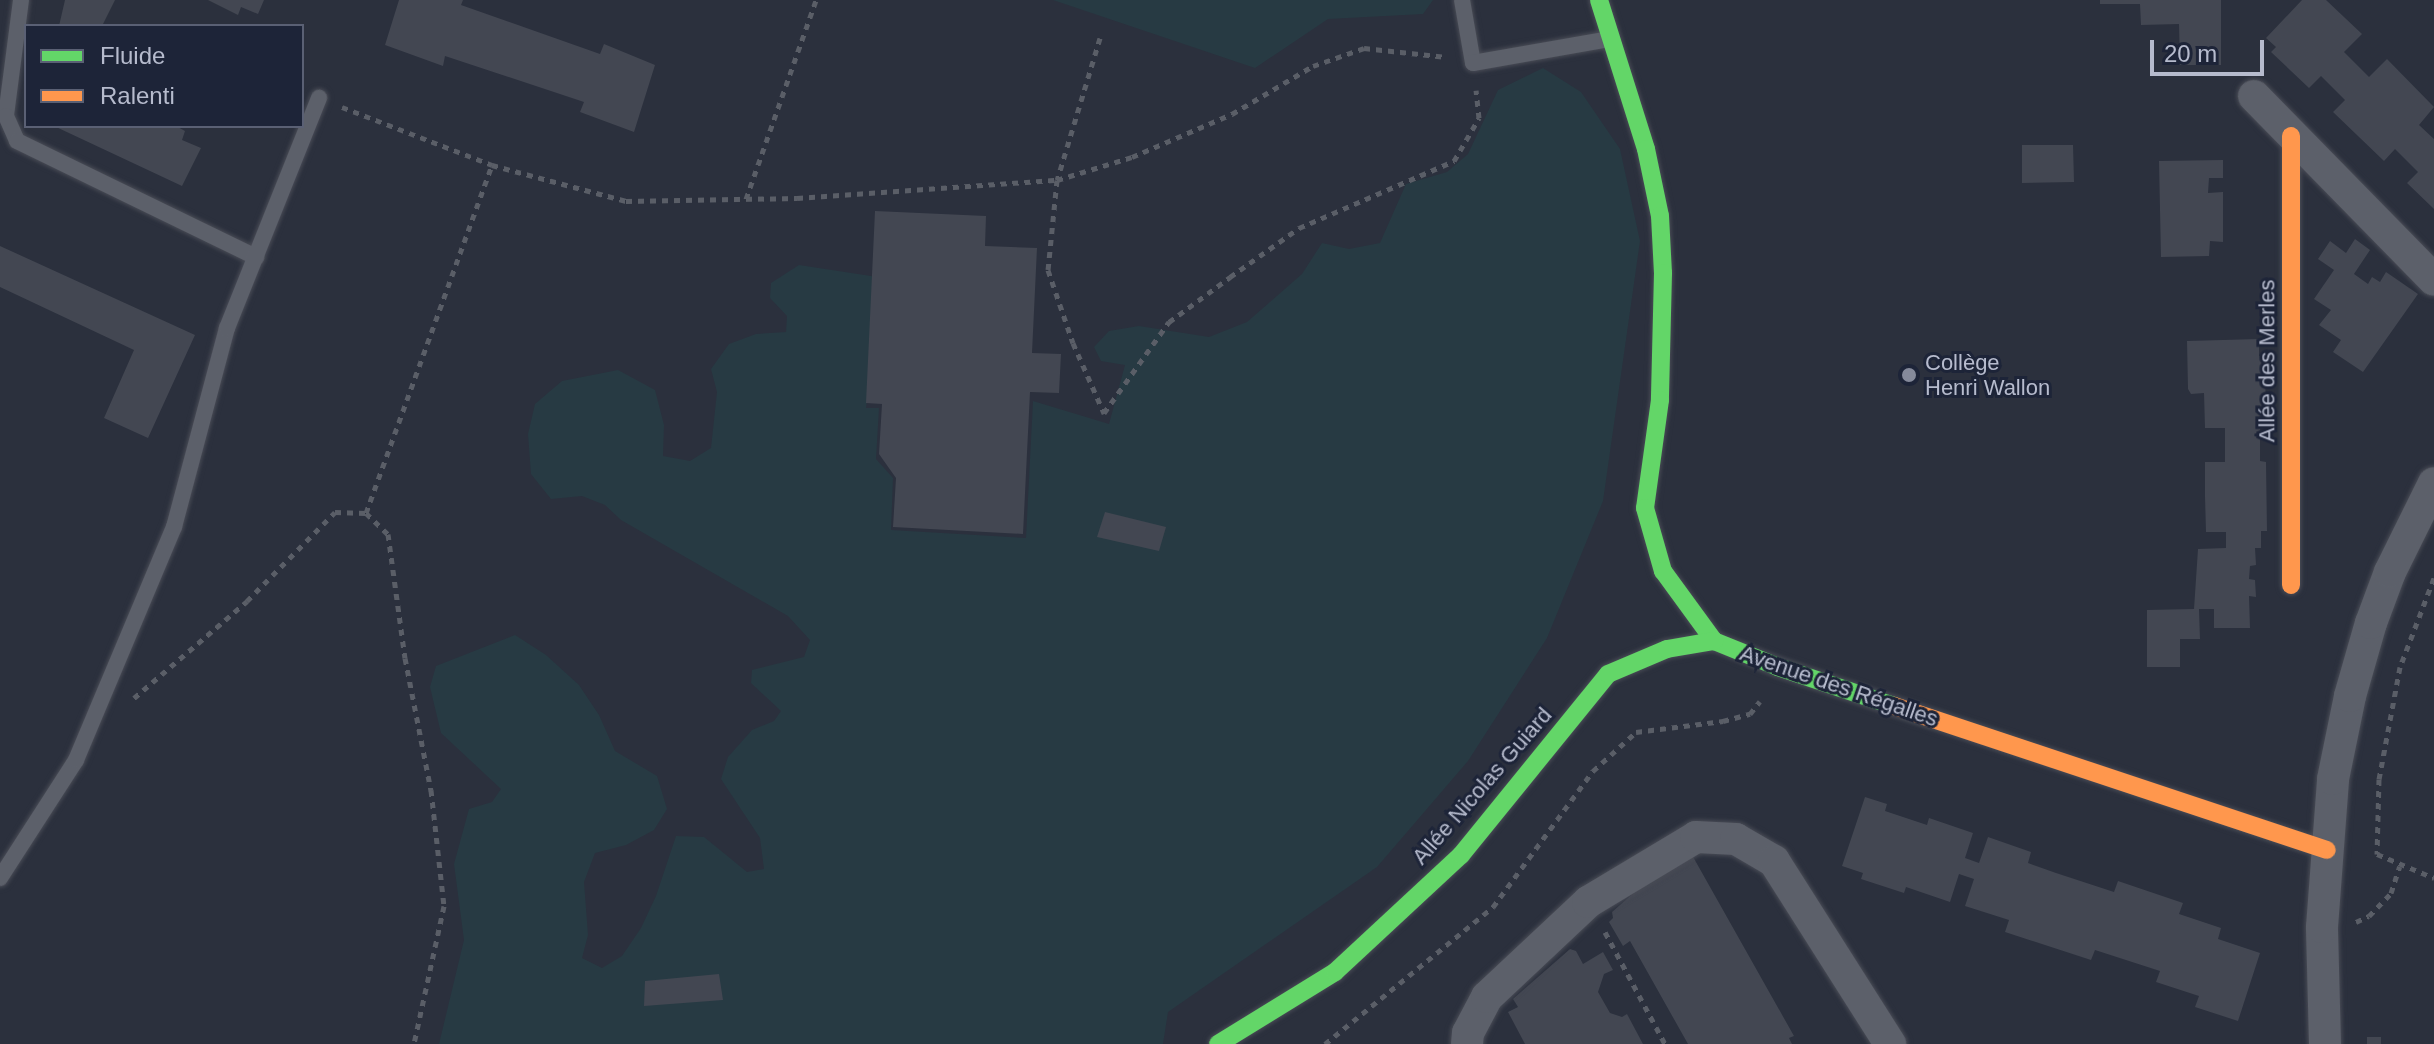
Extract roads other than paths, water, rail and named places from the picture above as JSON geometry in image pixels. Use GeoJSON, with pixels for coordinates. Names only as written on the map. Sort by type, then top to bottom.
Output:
{"type":"FeatureCollection","features":[{"type":"Feature","properties":{"kind":"street","name":"Avenue des Régalles"},"geometry":{"type":"LineString","coordinates":[[1599,0],[1646,149],[1660,216],[1663,273],[1660,400],[1645,508],[1663,571],[1714,641],[1778,667],[2327,850]]}},
{"type":"Feature","properties":{"kind":"street"},"geometry":{"type":"LineString","coordinates":[[2254,96],[2434,280]]}},
{"type":"Feature","properties":{"kind":"street","name":"Allée des Merles"},"geometry":{"type":"LineString","coordinates":[[2291,136],[2291,585]]}},
{"type":"Feature","properties":{"kind":"street"},"geometry":{"type":"LineString","coordinates":[[2325,1044],[2322,927],[2333,779],[2350,696],[2371,623],[2390,572],[2434,483]]}},
{"type":"Feature","properties":{"kind":"street","name":"Allée Nicolas Guiard"},"geometry":{"type":"LineString","coordinates":[[1218,1044],[1335,972],[1461,855],[1608,674],[1667,649],[1714,641]]}},
{"type":"Feature","properties":{"kind":"street"},"geometry":{"type":"LineString","coordinates":[[1467,1044],[1468,1033],[1487,997],[1588,902],[1696,837],[1736,839],[1774,861],[1890,1044]]}},
{"type":"Feature","properties":{"kind":"lane"},"geometry":{"type":"LineString","coordinates":[[21,0],[6,116],[17,141],[256,257]]}},
{"type":"Feature","properties":{"kind":"lane"},"geometry":{"type":"LineString","coordinates":[[1462,0],[1473,63],[1611,39]]}},
{"type":"Feature","properties":{"kind":"lane"},"geometry":{"type":"LineString","coordinates":[[0,878],[76,760],[174,527],[227,328],[319,98]]}},
{"type":"Feature","properties":{"kind":"place","name":"Collège Henri Wallon"},"geometry":{"type":"Point","coordinates":[1909,375]}}]}
